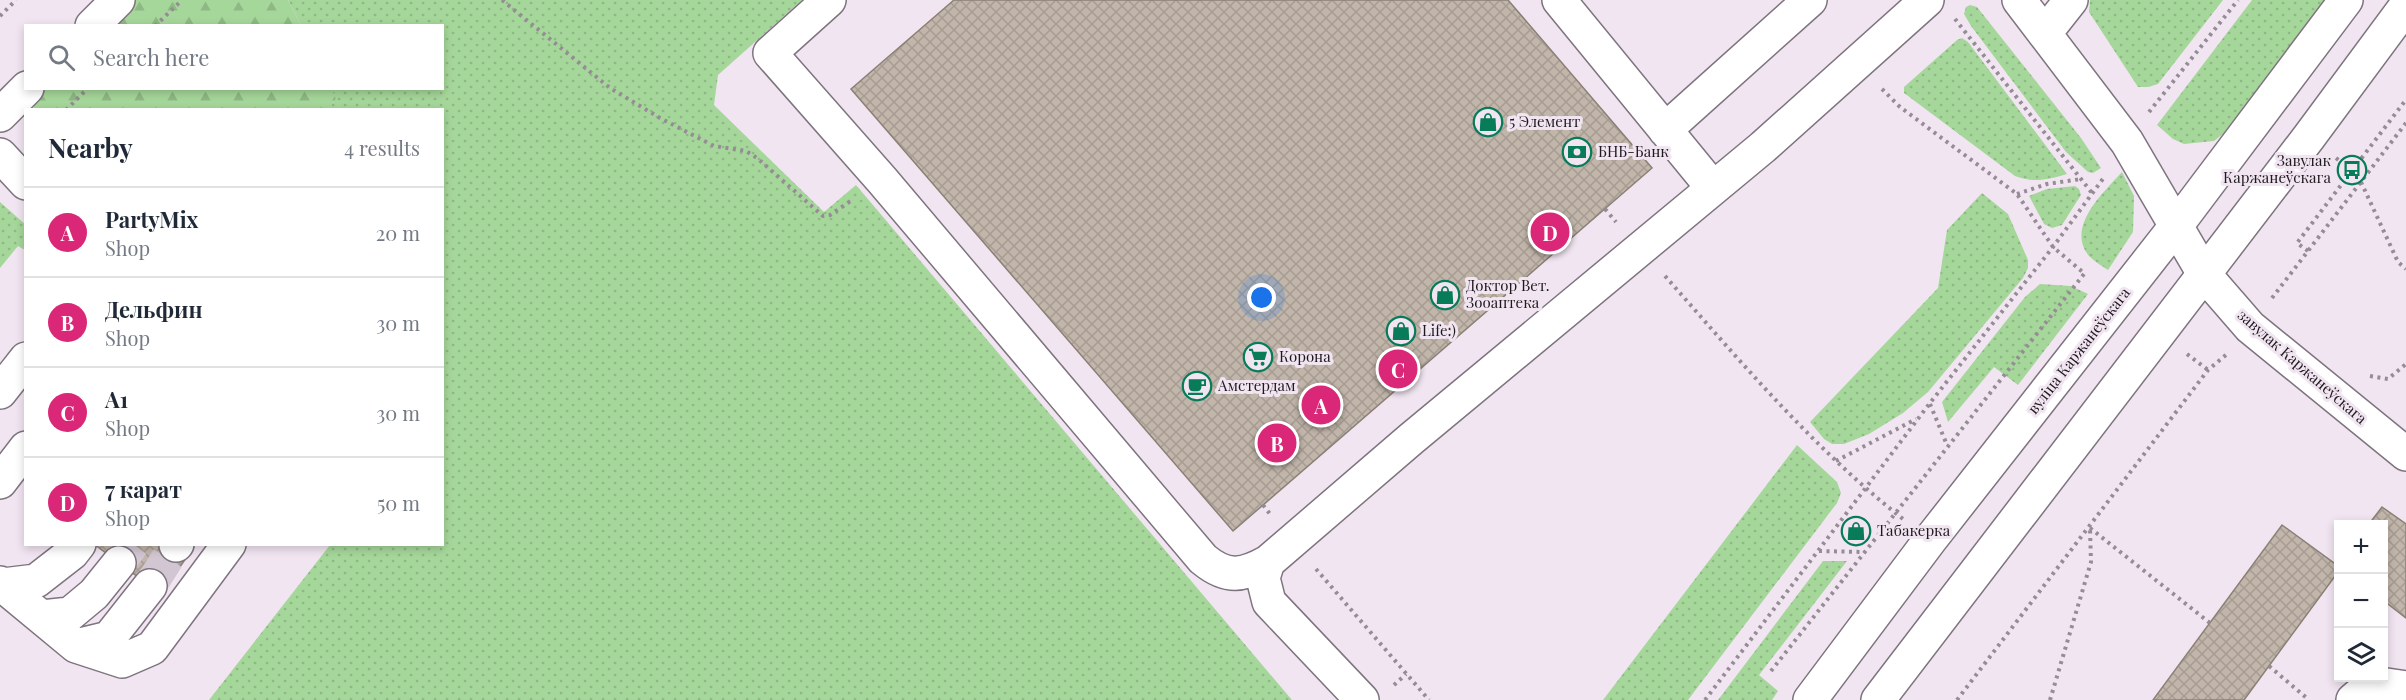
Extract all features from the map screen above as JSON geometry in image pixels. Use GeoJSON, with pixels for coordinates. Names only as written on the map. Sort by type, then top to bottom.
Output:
{"type":"FeatureCollection","features":[{"type":"Feature","properties":{"kind":"main road"},"geometry":{"type":"LineString","coordinates":[[94,24],[118,0]]}},
{"type":"Feature","properties":{"kind":"main road"},"geometry":{"type":"LineString","coordinates":[[829,0],[770,52],[882,180],[1203,559],[1219,570],[1241,574],[1268,562],[1411,439],[1713,188],[1940,8]]}},
{"type":"Feature","properties":{"kind":"main road"},"geometry":{"type":"LineString","coordinates":[[1559,0],[1713,188]]}},
{"type":"Feature","properties":{"kind":"main road"},"geometry":{"type":"LineString","coordinates":[[1665,130],[1810,0]]}},
{"type":"Feature","properties":{"kind":"main road","name":"завулак Каржанеўскага"},"geometry":{"type":"LineString","coordinates":[[2019,0],[2127,142],[2204,274],[2250,327],[2401,441]]}},
{"type":"Feature","properties":{"kind":"main road"},"geometry":{"type":"LineString","coordinates":[[2045,33],[2071,0]]}},
{"type":"Feature","properties":{"kind":"main road","name":"вуліца Каржанеўскага"},"geometry":{"type":"LineString","coordinates":[[1810,700],[1937,531],[2176,226],[2346,0]]}},
{"type":"Feature","properties":{"kind":"main road"},"geometry":{"type":"LineString","coordinates":[[1878,700],[2406,6]]}},
{"type":"Feature","properties":{"kind":"main road"},"geometry":{"type":"LineString","coordinates":[[0,115],[25,90]]}},
{"type":"Feature","properties":{"kind":"main road"},"geometry":{"type":"LineString","coordinates":[[0,155],[24,181]]}},
{"type":"Feature","properties":{"kind":"main road"},"geometry":{"type":"LineString","coordinates":[[0,392],[24,362]]}},
{"type":"Feature","properties":{"kind":"main road"},"geometry":{"type":"LineString","coordinates":[[0,482],[24,451]]}},
{"type":"Feature","properties":{"kind":"main road"},"geometry":{"type":"LineString","coordinates":[[2,584],[36,581],[72,553],[77,546]]}},
{"type":"Feature","properties":{"kind":"main road"},"geometry":{"type":"LineString","coordinates":[[2,584],[76,646],[122,661],[152,648],[228,546]]}},
{"type":"Feature","properties":{"kind":"main road"},"geometry":{"type":"LineString","coordinates":[[1268,562],[1263,578],[1269,602],[1362,700]]}},
{"type":"Feature","properties":{"kind":"main road"},"geometry":{"type":"LineString","coordinates":[[42,617],[70,614],[94,594],[119,563]]}},
{"type":"Feature","properties":{"kind":"main road"},"geometry":{"type":"LineString","coordinates":[[76,646],[109,638],[150,586]]}},
{"type":"Feature","properties":{"kind":"main road"},"geometry":{"type":"LineString","coordinates":[[2353,700],[2373,683],[2406,688]]}},
{"type":"Feature","properties":{"kind":"path"},"geometry":{"type":"LineString","coordinates":[[0,16],[16,0]]}},
{"type":"Feature","properties":{"kind":"path"},"geometry":{"type":"LineString","coordinates":[[157,24],[182,0]]}},
{"type":"Feature","properties":{"kind":"path"},"geometry":{"type":"LineString","coordinates":[[502,0],[610,88],[660,118],[714,146],[746,151],[823,216],[830,215],[882,180]]}},
{"type":"Feature","properties":{"kind":"path"},"geometry":{"type":"LineString","coordinates":[[2149,112],[2238,0]]}},
{"type":"Feature","properties":{"kind":"path"},"geometry":{"type":"LineString","coordinates":[[1940,8],[2092,193]]}},
{"type":"Feature","properties":{"kind":"path"},"geometry":{"type":"LineString","coordinates":[[1875,82],[1900,107],[2017,194],[2052,247],[2090,280]]}},
{"type":"Feature","properties":{"kind":"path"},"geometry":{"type":"LineString","coordinates":[[68,108],[86,90]]}},
{"type":"Feature","properties":{"kind":"path"},"geometry":{"type":"LineString","coordinates":[[2308,252],[2297,243],[2404,101],[2406,102]]}},
{"type":"Feature","properties":{"kind":"path"},"geometry":{"type":"LineString","coordinates":[[2268,303],[2406,123]]}},
{"type":"Feature","properties":{"kind":"path"},"geometry":{"type":"LineString","coordinates":[[1705,700],[2110,169]]}},
{"type":"Feature","properties":{"kind":"path"},"geometry":{"type":"LineString","coordinates":[[2017,194],[2047,184],[2081,179]]}},
{"type":"Feature","properties":{"kind":"path"},"geometry":{"type":"LineString","coordinates":[[2361,182],[2397,262],[2406,269]]}},
{"type":"Feature","properties":{"kind":"path"},"geometry":{"type":"LineString","coordinates":[[1605,209],[1617,223]]}},
{"type":"Feature","properties":{"kind":"path"},"geometry":{"type":"LineString","coordinates":[[1608,230],[1624,216]]}},
{"type":"Feature","properties":{"kind":"path"},"geometry":{"type":"LineString","coordinates":[[1663,273],[1772,397],[1836,461],[1895,512]]}},
{"type":"Feature","properties":{"kind":"path"},"geometry":{"type":"LineString","coordinates":[[1771,671],[2084,273]]}},
{"type":"Feature","properties":{"kind":"path"},"geometry":{"type":"LineString","coordinates":[[1957,700],[2208,370],[2234,347]]}},
{"type":"Feature","properties":{"kind":"path"},"geometry":{"type":"LineString","coordinates":[[2184,352],[2208,370]]}},
{"type":"Feature","properties":{"kind":"path"},"geometry":{"type":"LineString","coordinates":[[1930,403],[1947,445]]}},
{"type":"Feature","properties":{"kind":"path"},"geometry":{"type":"LineString","coordinates":[[1836,461],[1919,418]]}},
{"type":"Feature","properties":{"kind":"path"},"geometry":{"type":"LineString","coordinates":[[2090,528],[2210,623]]}},
{"type":"Feature","properties":{"kind":"path"},"geometry":{"type":"LineString","coordinates":[[2050,700],[2091,562],[2090,528]]}},
{"type":"Feature","properties":{"kind":"path"},"geometry":{"type":"LineString","coordinates":[[1819,551],[1864,552]]}},
{"type":"Feature","properties":{"kind":"path"},"geometry":{"type":"LineString","coordinates":[[1309,562],[1429,700]]}},
{"type":"Feature","properties":{"kind":"path"},"geometry":{"type":"LineString","coordinates":[[2269,666],[2309,700]]}},
{"type":"Feature","properties":{"kind":"green space"},"geometry":{"type":"Polygon","coordinates":[[[136,0],[288,0],[300,24],[111,24],[136,0]]]}},
{"type":"Feature","properties":{"kind":"green space"},"geometry":{"type":"Polygon","coordinates":[[[288,0],[802,0],[718,75],[714,105],[824,212],[856,185],[1292,700],[209,700],[329,546],[444,546],[444,108],[329,108],[336,99],[332,90],[444,90],[444,24],[300,24],[288,0]]]}},
{"type":"Feature","properties":{"kind":"green space"},"geometry":{"type":"Polygon","coordinates":[[[2090,0],[2223,0],[2158,84],[2138,87],[2089,12],[2090,0]]]}},
{"type":"Feature","properties":{"kind":"green space"},"geometry":{"type":"Polygon","coordinates":[[[2252,0],[2331,0],[2237,123],[2214,141],[2184,144],[2173,139],[2157,125],[2252,0]]]}},
{"type":"Feature","properties":{"kind":"green space"},"geometry":{"type":"Polygon","coordinates":[[[1970,5],[1977,7],[2081,138],[2101,168],[2093,173],[2088,172],[2066,152],[1971,26],[1964,14],[1966,7],[1970,5]]]}},
{"type":"Feature","properties":{"kind":"green space"},"geometry":{"type":"Polygon","coordinates":[[[1962,38],[1968,42],[2067,174],[2041,180],[2015,176],[1904,93],[1904,87],[1962,38]]]}},
{"type":"Feature","properties":{"kind":"green space"},"geometry":{"type":"Polygon","coordinates":[[[43,90],[332,90],[336,99],[329,108],[34,108],[34,102],[43,90]]]}},
{"type":"Feature","properties":{"kind":"green space"},"geometry":{"type":"Polygon","coordinates":[[[2122,172],[2134,196],[2133,232],[2108,270],[2089,256],[2083,245],[2082,233],[2084,222],[2097,200],[2122,172]]]}},
{"type":"Feature","properties":{"kind":"green space"},"geometry":{"type":"Polygon","coordinates":[[[2075,186],[2081,195],[2062,225],[2052,228],[2044,224],[2029,196],[2047,189],[2075,186]]]}},
{"type":"Feature","properties":{"kind":"green space"},"geometry":{"type":"Polygon","coordinates":[[[1982,193],[2008,214],[2028,260],[2028,268],[2023,278],[1928,392],[1903,413],[1869,434],[1844,444],[1832,444],[1824,439],[1810,422],[1938,288],[1947,230],[1982,193]]]}},
{"type":"Feature","properties":{"kind":"green space"},"geometry":{"type":"Polygon","coordinates":[[[0,202],[24,223],[24,249],[18,246],[0,268],[0,202]]]}},
{"type":"Feature","properties":{"kind":"green space"},"geometry":{"type":"Polygon","coordinates":[[[2040,284],[2071,286],[2088,294],[2018,385],[1994,367],[1948,422],[1942,402],[2025,297],[2040,284]]]}},
{"type":"Feature","properties":{"kind":"green space"},"geometry":{"type":"Polygon","coordinates":[[[1797,445],[1837,482],[1841,493],[1837,503],[1688,700],[1603,700],[1797,445]]]}},
{"type":"Feature","properties":{"kind":"green space"},"geometry":{"type":"Polygon","coordinates":[[[1823,561],[1847,561],[1759,675],[1778,691],[1772,700],[1718,700],[1823,561]]]}},
{"type":"Feature","properties":{"kind":"building","name":"Корона"},"geometry":{"type":"Polygon","coordinates":[[[954,0],[1508,0],[1652,168],[1233,531],[851,89],[954,0]]]}},
{"type":"Feature","properties":{"kind":"building"},"geometry":{"type":"Polygon","coordinates":[[[2382,507],[2406,524],[2406,618],[2388,604],[2388,520],[2372,520],[2382,507]]]}},
{"type":"Feature","properties":{"kind":"building"},"geometry":{"type":"Polygon","coordinates":[[[2282,525],[2334,563],[2334,577],[2244,700],[2153,700],[2282,525]]]}},
{"type":"Feature","properties":{"kind":"building"},"geometry":{"type":"Polygon","coordinates":[[[97,546],[178,546],[189,554],[163,591],[150,586],[97,546]]]}},
{"type":"Feature","properties":{"kind":"tunnel"},"geometry":{"type":"LineString","coordinates":[[119,563],[132,546]]}},
{"type":"Feature","properties":{"kind":"tunnel"},"geometry":{"type":"LineString","coordinates":[[150,586],[175,546]]}},
{"type":"Feature","properties":{"kind":"place","name":"5 Элемент"},"geometry":{"type":"Point","coordinates":[1488,122]}},
{"type":"Feature","properties":{"kind":"place","name":"БНБ-Банк"},"geometry":{"type":"Point","coordinates":[1577,152]}},
{"type":"Feature","properties":{"kind":"place","name":"Завулак Каржанеўскага"},"geometry":{"type":"Point","coordinates":[2352,170]}},
{"type":"Feature","properties":{"kind":"place","name":"7 карат"},"geometry":{"type":"Point","coordinates":[1550,232]}},
{"type":"Feature","properties":{"kind":"place","name":"Доктор Вет. Зооаптека"},"geometry":{"type":"Point","coordinates":[1445,295]}},
{"type":"Feature","properties":{"kind":"place","name":"Life:)"},"geometry":{"type":"Point","coordinates":[1401,331]}},
{"type":"Feature","properties":{"kind":"place","name":"Корона"},"geometry":{"type":"Point","coordinates":[1258,357]}},
{"type":"Feature","properties":{"kind":"place","name":"A1"},"geometry":{"type":"Point","coordinates":[1398,369]}},
{"type":"Feature","properties":{"kind":"place","name":"Амстердам"},"geometry":{"type":"Point","coordinates":[1197,386]}},
{"type":"Feature","properties":{"kind":"place","name":"PartyMix"},"geometry":{"type":"Point","coordinates":[1321,405]}},
{"type":"Feature","properties":{"kind":"place","name":"Дельфин"},"geometry":{"type":"Point","coordinates":[1277,443]}},
{"type":"Feature","properties":{"kind":"place","name":"Табакерка"},"geometry":{"type":"Point","coordinates":[1856,531]}}]}
